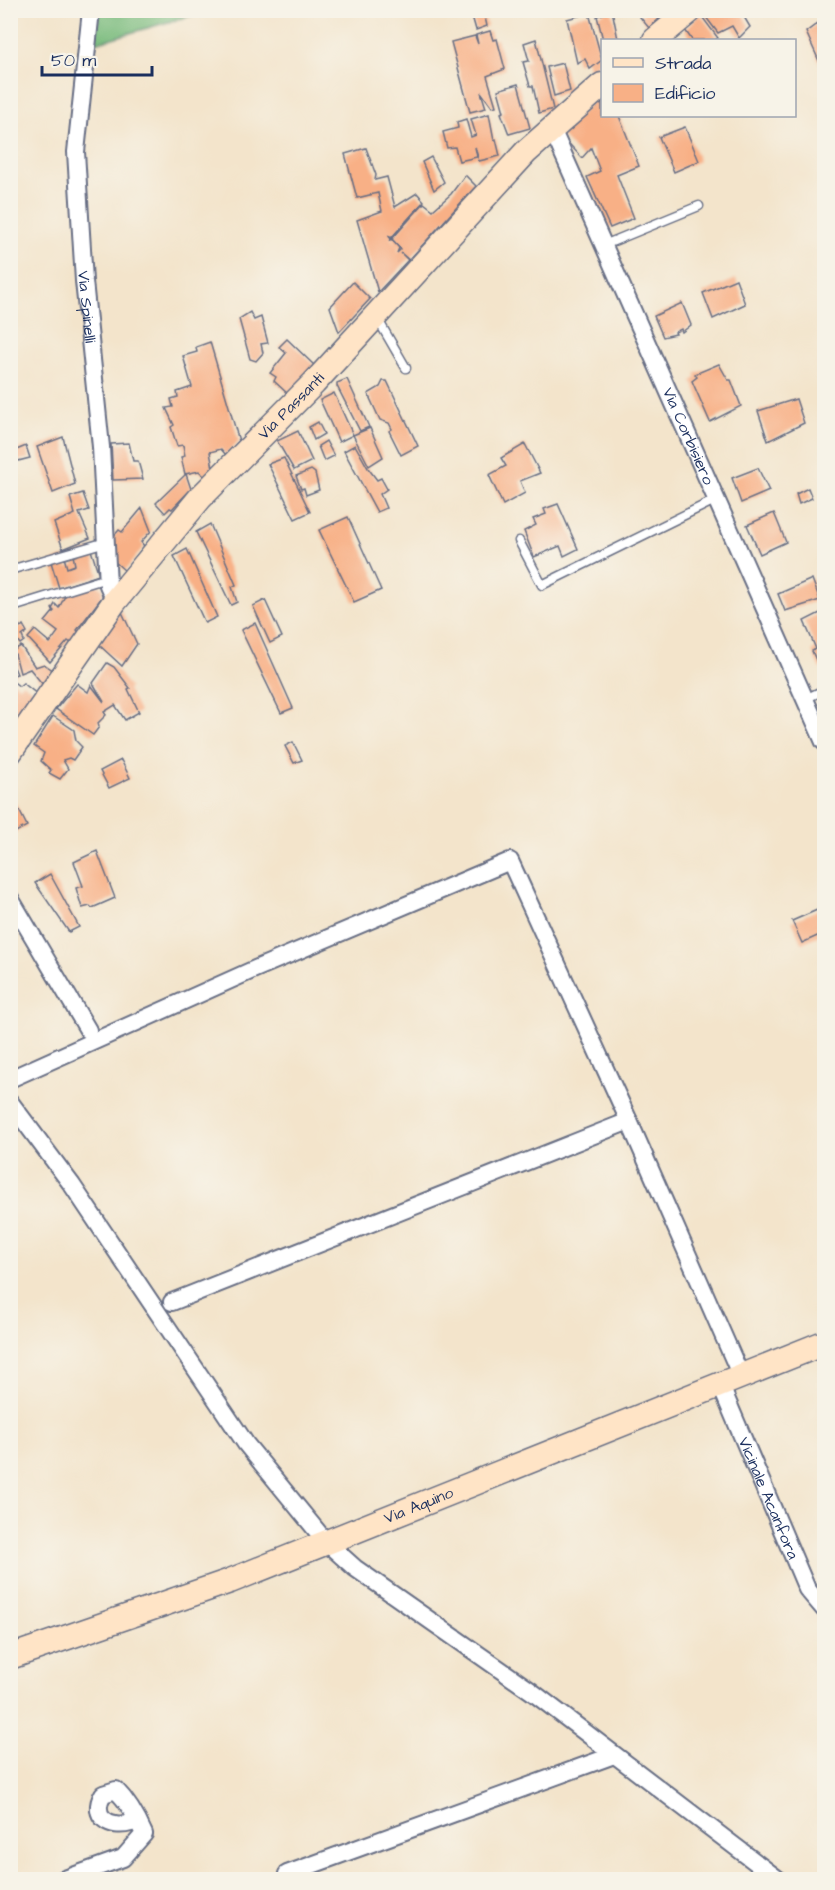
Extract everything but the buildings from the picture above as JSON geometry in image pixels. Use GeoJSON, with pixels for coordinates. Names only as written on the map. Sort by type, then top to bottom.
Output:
{"type":"FeatureCollection","features":[{"type":"Feature","properties":{"kind":"street","name":"Via Spinelli"},"geometry":{"type":"LineString","coordinates":[[91,10],[76,152],[84,281],[101,447],[107,578],[110,594],[115,601]]}},
{"type":"Feature","properties":{"kind":"street"},"geometry":{"type":"LineString","coordinates":[[656,39],[691,10]]}},
{"type":"Feature","properties":{"kind":"street","name":"Via Passanti"},"geometry":{"type":"LineString","coordinates":[[10,752],[115,601],[200,498],[314,383],[518,160],[601,87]]}},
{"type":"Feature","properties":{"kind":"street","name":"Via Corbisiero"},"geometry":{"type":"LineString","coordinates":[[552,129],[825,742]]}},
{"type":"Feature","properties":{"kind":"street","name":"Vicinale Acanfora"},"geometry":{"type":"LineString","coordinates":[[10,1079],[255,969],[510,861],[629,1121],[730,1380],[807,1589],[825,1609]]}},
{"type":"Feature","properties":{"kind":"street"},"geometry":{"type":"LineString","coordinates":[[10,898],[88,1030]]}},
{"type":"Feature","properties":{"kind":"street"},"geometry":{"type":"LineString","coordinates":[[10,1102],[72,1185],[246,1444],[326,1542],[355,1568],[531,1691],[779,1880]]}},
{"type":"Feature","properties":{"kind":"street"},"geometry":{"type":"LineString","coordinates":[[172,1302],[629,1121]]}},
{"type":"Feature","properties":{"kind":"street","name":"Via Aquino"},"geometry":{"type":"LineString","coordinates":[[10,1657],[230,1581],[825,1343]]}},
{"type":"Feature","properties":{"kind":"street"},"geometry":{"type":"LineString","coordinates":[[287,1874],[614,1755]]}},
{"type":"Feature","properties":{"kind":"street"},"geometry":{"type":"LineString","coordinates":[[62,1880],[123,1858],[144,1834],[133,1814]]}},
{"type":"Feature","properties":{"kind":"lane"},"geometry":{"type":"LineString","coordinates":[[604,245],[699,206]]}},
{"type":"Feature","properties":{"kind":"lane"},"geometry":{"type":"LineString","coordinates":[[375,315],[406,368]]}},
{"type":"Feature","properties":{"kind":"lane"},"geometry":{"type":"LineString","coordinates":[[519,542],[542,585],[717,499]]}},
{"type":"Feature","properties":{"kind":"lane"},"geometry":{"type":"LineString","coordinates":[[10,570],[106,542]]}},
{"type":"Feature","properties":{"kind":"lane"},"geometry":{"type":"LineString","coordinates":[[13,607],[107,578]]}},
{"type":"Feature","properties":{"kind":"lane"},"geometry":{"type":"LineString","coordinates":[[805,699],[825,690]]}},
{"type":"Feature","properties":{"kind":"green space"},"geometry":{"type":"Polygon","coordinates":[[[99,11],[207,11],[95,43],[99,11]]]}}]}
